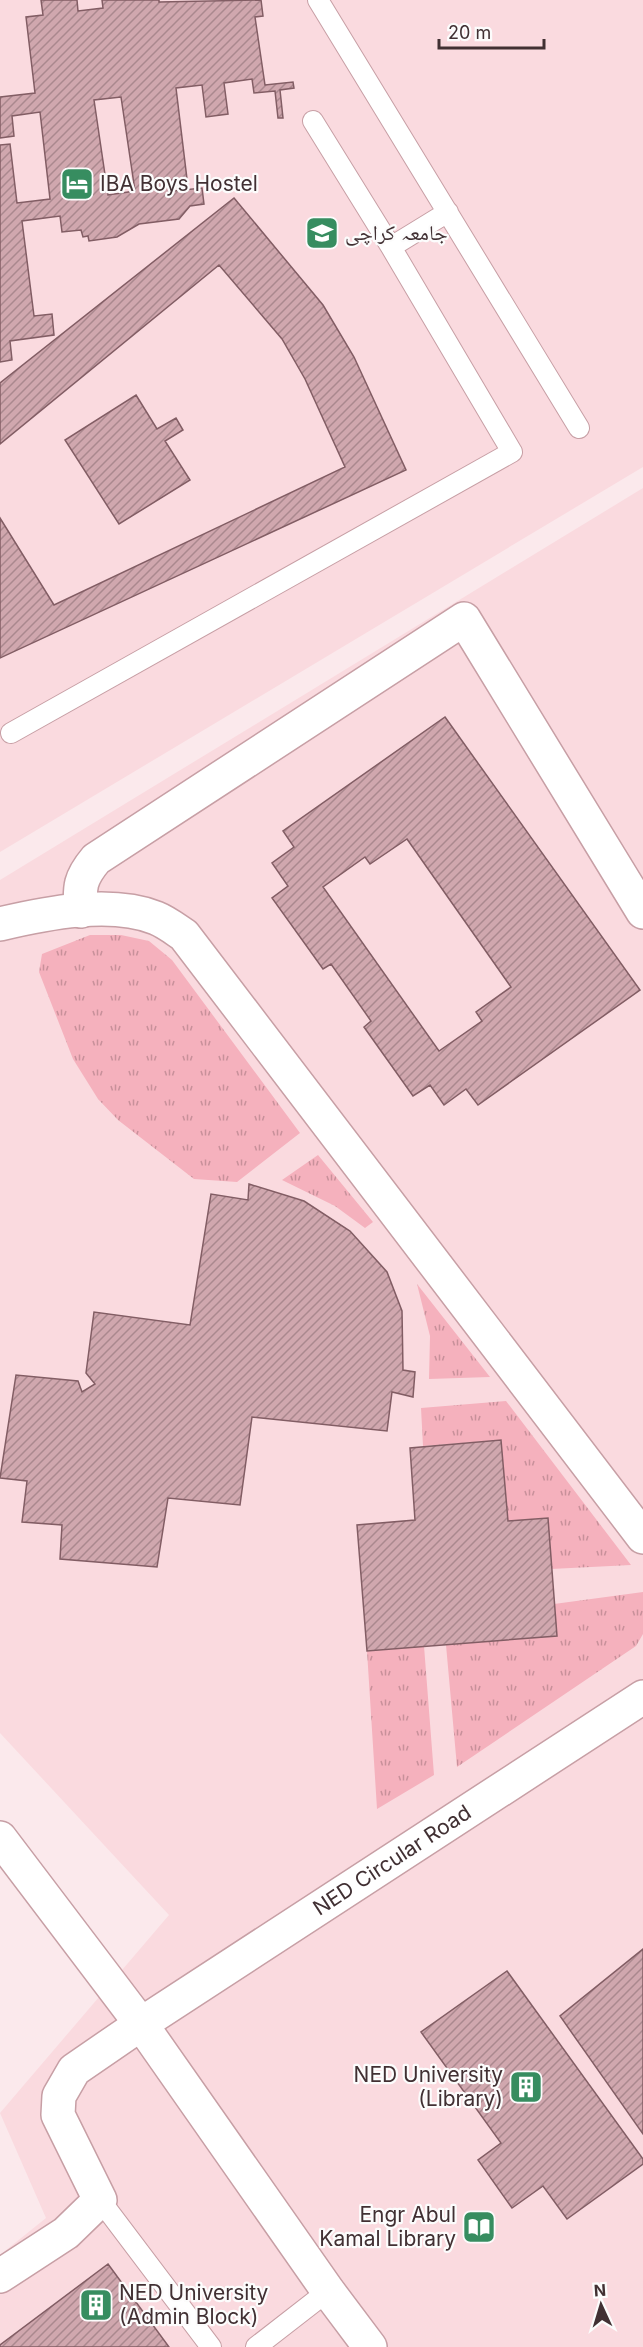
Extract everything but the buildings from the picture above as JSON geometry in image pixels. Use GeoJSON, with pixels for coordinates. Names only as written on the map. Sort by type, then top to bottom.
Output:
{"type":"FeatureCollection","features":[{"type":"Feature","properties":{"kind":"street"},"geometry":{"type":"LineString","coordinates":[[81,911],[80,887],[86,871],[96,859],[464,619],[643,912]]}},
{"type":"Feature","properties":{"kind":"street"},"geometry":{"type":"LineString","coordinates":[[0,924],[36,915],[100,909],[127,911],[156,918],[184,935],[643,1537]]}},
{"type":"Feature","properties":{"kind":"street","name":"NED Circular Road"},"geometry":{"type":"LineString","coordinates":[[100,2200],[58,2115],[59,2097],[74,2070],[643,1697]]}},
{"type":"Feature","properties":{"kind":"street"},"geometry":{"type":"LineString","coordinates":[[0,1838],[141,2024],[328,2291],[370,2347]]}},
{"type":"Feature","properties":{"kind":"street"},"geometry":{"type":"LineString","coordinates":[[0,2276],[66,2233],[100,2200]]}},
{"type":"Feature","properties":{"kind":"lane"},"geometry":{"type":"LineString","coordinates":[[318,0],[579,428]]}},
{"type":"Feature","properties":{"kind":"lane"},"geometry":{"type":"LineString","coordinates":[[11,733],[512,452],[313,121]]}},
{"type":"Feature","properties":{"kind":"lane"},"geometry":{"type":"LineString","coordinates":[[391,248],[448,212]]}},
{"type":"Feature","properties":{"kind":"lane"},"geometry":{"type":"LineString","coordinates":[[100,2200],[211,2347]]}},
{"type":"Feature","properties":{"kind":"lane"},"geometry":{"type":"LineString","coordinates":[[256,2347],[328,2291]]}},
{"type":"Feature","properties":{"kind":"shaded area","name":"جامعہ کراچی"},"geometry":{"type":"Polygon","coordinates":[[[0,0],[643,0],[643,467],[0,852],[0,0]]]}},
{"type":"Feature","properties":{"kind":"shaded area"},"geometry":{"type":"Polygon","coordinates":[[[643,488],[643,2347],[0,2347],[0,2255],[46,2218],[0,2113],[169,1915],[0,1733],[0,880],[643,488]]]}},
{"type":"Feature","properties":{"kind":"green space"},"geometry":{"type":"Polygon","coordinates":[[[90,935],[121,935],[149,941],[172,960],[300,1133],[237,1182],[194,1179],[118,1120],[98,1099],[73,1059],[39,972],[42,954],[90,935]]]}},
{"type":"Feature","properties":{"kind":"green space"},"geometry":{"type":"Polygon","coordinates":[[[318,1155],[373,1222],[365,1228],[335,1206],[282,1180],[318,1155]]]}},
{"type":"Feature","properties":{"kind":"green space"},"geometry":{"type":"Polygon","coordinates":[[[417,1284],[490,1377],[429,1379],[430,1336],[417,1284]]]}},
{"type":"Feature","properties":{"kind":"green space"},"geometry":{"type":"Polygon","coordinates":[[[506,1401],[631,1565],[551,1569],[548,1518],[508,1521],[501,1440],[423,1446],[421,1408],[506,1401]]]}},
{"type":"Feature","properties":{"kind":"green space"},"geometry":{"type":"Polygon","coordinates":[[[643,1592],[643,1634],[636,1646],[457,1767],[446,1645],[556,1636],[554,1604],[643,1592]]]}},
{"type":"Feature","properties":{"kind":"green space"},"geometry":{"type":"Polygon","coordinates":[[[424,1646],[434,1775],[377,1809],[367,1651],[424,1646]]]}},
{"type":"Feature","properties":{"kind":"place","name":"IBA Boys Hostel"},"geometry":{"type":"Point","coordinates":[77,184]}},
{"type":"Feature","properties":{"kind":"place","name":"جامعہ کراچی"},"geometry":{"type":"Point","coordinates":[322,233]}},
{"type":"Feature","properties":{"kind":"place","name":"NED University (Library)"},"geometry":{"type":"Point","coordinates":[526,2087]}},
{"type":"Feature","properties":{"kind":"place","name":"Engr Abul Kamal Library"},"geometry":{"type":"Point","coordinates":[479,2227]}},
{"type":"Feature","properties":{"kind":"place","name":"NED University (Admin Block)"},"geometry":{"type":"Point","coordinates":[96,2305]}}]}
